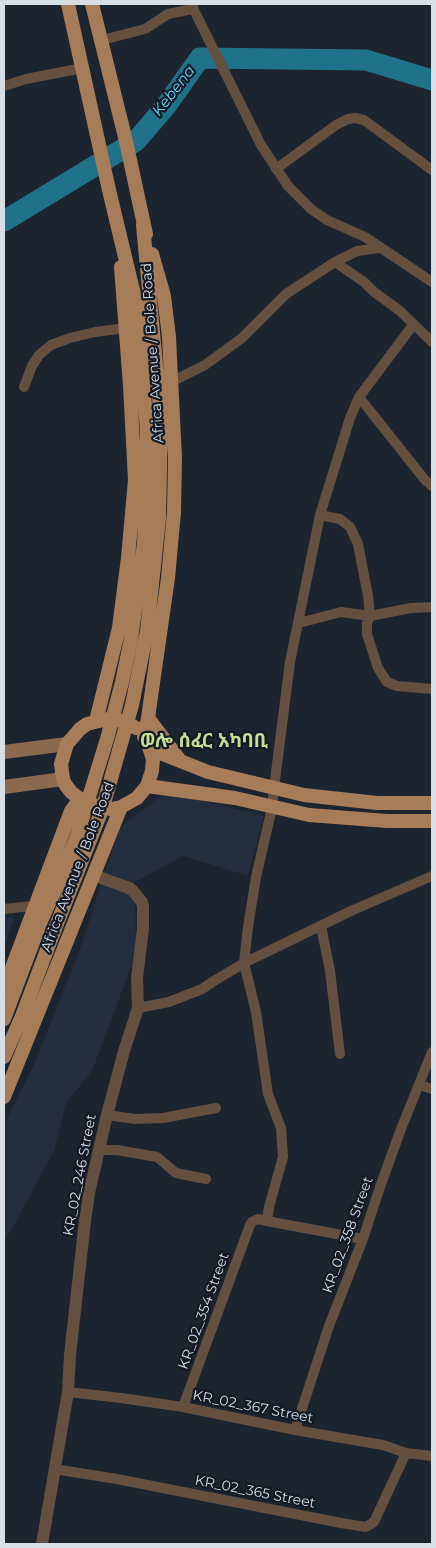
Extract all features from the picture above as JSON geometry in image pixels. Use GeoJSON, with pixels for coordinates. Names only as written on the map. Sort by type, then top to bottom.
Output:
{"type":"FeatureCollection","features":[{"type":"Feature","properties":{"kind":"main road","name":"Africa Avenue / Bole Road"},"geometry":{"type":"LineString","coordinates":[[4,1018],[77,836],[110,730],[132,639],[144,544],[147,430],[137,307],[108,190],[68,4]]}},
{"type":"Feature","properties":{"kind":"main road","name":"Africa Avenue / Bole Road"},"geometry":{"type":"LineString","coordinates":[[4,1056],[22,1016],[102,810],[132,705],[147,631],[159,519],[161,418],[143,225],[125,137],[92,4]]}},
{"type":"Feature","properties":{"kind":"main road","name":"Africa Avenue / Bole Road"},"geometry":{"type":"LineString","coordinates":[[143,225],[164,296],[169,337],[175,458],[174,512],[168,578],[148,718],[148,742]]}},
{"type":"Feature","properties":{"kind":"main road","name":"Africa Avenue / Bole Road"},"geometry":{"type":"LineString","coordinates":[[102,720],[119,628],[135,480],[118,231]]}},
{"type":"Feature","properties":{"kind":"main road"},"geometry":{"type":"LineString","coordinates":[[148,718],[182,762]]}},
{"type":"Feature","properties":{"kind":"main road"},"geometry":{"type":"LineString","coordinates":[[148,742],[153,758],[152,771],[147,786],[137,798],[115,808],[82,801],[71,792],[63,778],[61,764],[67,744],[80,729],[87,724],[102,720],[124,721],[148,742],[182,762],[209,772],[304,795],[378,803],[432,803]]}},
{"type":"Feature","properties":{"kind":"main road"},"geometry":{"type":"LineString","coordinates":[[4,752],[67,744]]}},
{"type":"Feature","properties":{"kind":"main road"},"geometry":{"type":"LineString","coordinates":[[4,787],[63,778]]}},
{"type":"Feature","properties":{"kind":"main road"},"geometry":{"type":"LineString","coordinates":[[147,786],[235,798],[272,808],[310,815],[387,821],[432,822]]}},
{"type":"Feature","properties":{"kind":"main road"},"geometry":{"type":"LineString","coordinates":[[112,828],[121,815],[152,793],[168,788]]}},
{"type":"Feature","properties":{"kind":"main road","name":"Africa Avenue / Bole Road"},"geometry":{"type":"LineString","coordinates":[[4,988],[71,812],[82,801]]}},
{"type":"Feature","properties":{"kind":"main road","name":"Africa Avenue / Bole Road"},"geometry":{"type":"LineString","coordinates":[[4,1097],[112,828],[115,808]]}},
{"type":"Feature","properties":{"kind":"street"},"geometry":{"type":"LineString","coordinates":[[102,40],[145,29],[168,14],[192,6],[261,146],[288,186],[312,209],[327,220],[366,238],[432,282]]}},
{"type":"Feature","properties":{"kind":"street"},"geometry":{"type":"LineString","coordinates":[[4,86],[26,79],[83,68]]}},
{"type":"Feature","properties":{"kind":"street"},"geometry":{"type":"LineString","coordinates":[[276,169],[336,125],[355,118],[364,120],[432,170]]}},
{"type":"Feature","properties":{"kind":"street"},"geometry":{"type":"LineString","coordinates":[[171,382],[205,366],[242,338],[286,294],[335,262],[357,251],[380,248]]}},
{"type":"Feature","properties":{"kind":"street"},"geometry":{"type":"LineString","coordinates":[[335,262],[400,311],[432,342]]}},
{"type":"Feature","properties":{"kind":"street"},"geometry":{"type":"LineString","coordinates":[[364,1239],[268,1221],[269,1207],[283,1157],[281,1128],[268,1094],[256,1012],[244,963],[256,876],[272,808],[290,662],[320,515],[350,418],[359,398],[413,325]]}},
{"type":"Feature","properties":{"kind":"street"},"geometry":{"type":"LineString","coordinates":[[24,387],[39,354],[51,345],[86,334],[126,328]]}},
{"type":"Feature","properties":{"kind":"street"},"geometry":{"type":"LineString","coordinates":[[359,398],[425,480],[432,486]]}},
{"type":"Feature","properties":{"kind":"street"},"geometry":{"type":"LineString","coordinates":[[320,515],[340,519],[350,527],[358,544],[368,596],[370,616],[366,623],[367,634],[378,668],[387,682],[397,686],[432,689]]}},
{"type":"Feature","properties":{"kind":"street"},"geometry":{"type":"LineString","coordinates":[[299,623],[341,612],[370,616],[432,606]]}},
{"type":"Feature","properties":{"kind":"street","name":"KR_02_246 Street"},"geometry":{"type":"LineString","coordinates":[[42,1544],[68,1392],[70,1355],[85,1221],[107,1115],[138,1008],[137,978],[143,928],[142,902],[134,891],[129,888],[93,875]]}},
{"type":"Feature","properties":{"kind":"street"},"geometry":{"type":"LineString","coordinates":[[138,1008],[170,1002],[202,989],[244,963],[353,910],[432,876]]}},
{"type":"Feature","properties":{"kind":"street"},"geometry":{"type":"LineString","coordinates":[[4,909],[32,906],[36,903]]}},
{"type":"Feature","properties":{"kind":"street"},"geometry":{"type":"LineString","coordinates":[[321,926],[330,971],[340,1054]]}},
{"type":"Feature","properties":{"kind":"street","name":"KR_02_358 Street"},"geometry":{"type":"LineString","coordinates":[[295,1430],[329,1326],[364,1239],[401,1129],[432,1052]]}},
{"type":"Feature","properties":{"kind":"street"},"geometry":{"type":"LineString","coordinates":[[420,1085],[432,1089]]}},
{"type":"Feature","properties":{"kind":"street"},"geometry":{"type":"LineString","coordinates":[[107,1115],[135,1119],[163,1118],[216,1108]]}},
{"type":"Feature","properties":{"kind":"street"},"geometry":{"type":"LineString","coordinates":[[99,1150],[117,1150],[157,1157],[176,1173],[206,1179]]}},
{"type":"Feature","properties":{"kind":"street","name":"KR_02_354 Street"},"geometry":{"type":"LineString","coordinates":[[184,1407],[250,1225],[258,1219],[268,1221]]}},
{"type":"Feature","properties":{"kind":"street","name":"KR_02_367 Street"},"geometry":{"type":"LineString","coordinates":[[68,1392],[184,1407],[295,1430],[383,1445],[406,1453],[432,1456]]}},
{"type":"Feature","properties":{"kind":"street","name":"KR_02_365 Street"},"geometry":{"type":"LineString","coordinates":[[54,1469],[366,1527],[374,1522],[406,1453]]}},
{"type":"Feature","properties":{"kind":"shaded area"},"geometry":{"type":"Polygon","coordinates":[[[166,792],[264,816],[248,876],[183,856],[135,882],[136,954],[92,1071],[66,1103],[54,1151],[4,1243],[4,1124],[33,1067],[81,946],[120,827],[166,792]]]}},
{"type":"Feature","properties":{"kind":"shaded area"},"geometry":{"type":"Polygon","coordinates":[[[4,917],[14,917],[4,950],[4,917]]]}},
{"type":"Feature","properties":{"kind":"waterway","name":"Kebena"},"geometry":{"type":"LineString","coordinates":[[4,221],[136,141],[166,106],[200,58],[366,60],[432,80]]}},
{"type":"Feature","properties":{"kind":"district","name":"ወሎ ሰፈር አካባቢ"},"geometry":{"type":"Point","coordinates":[204,741]}}]}
